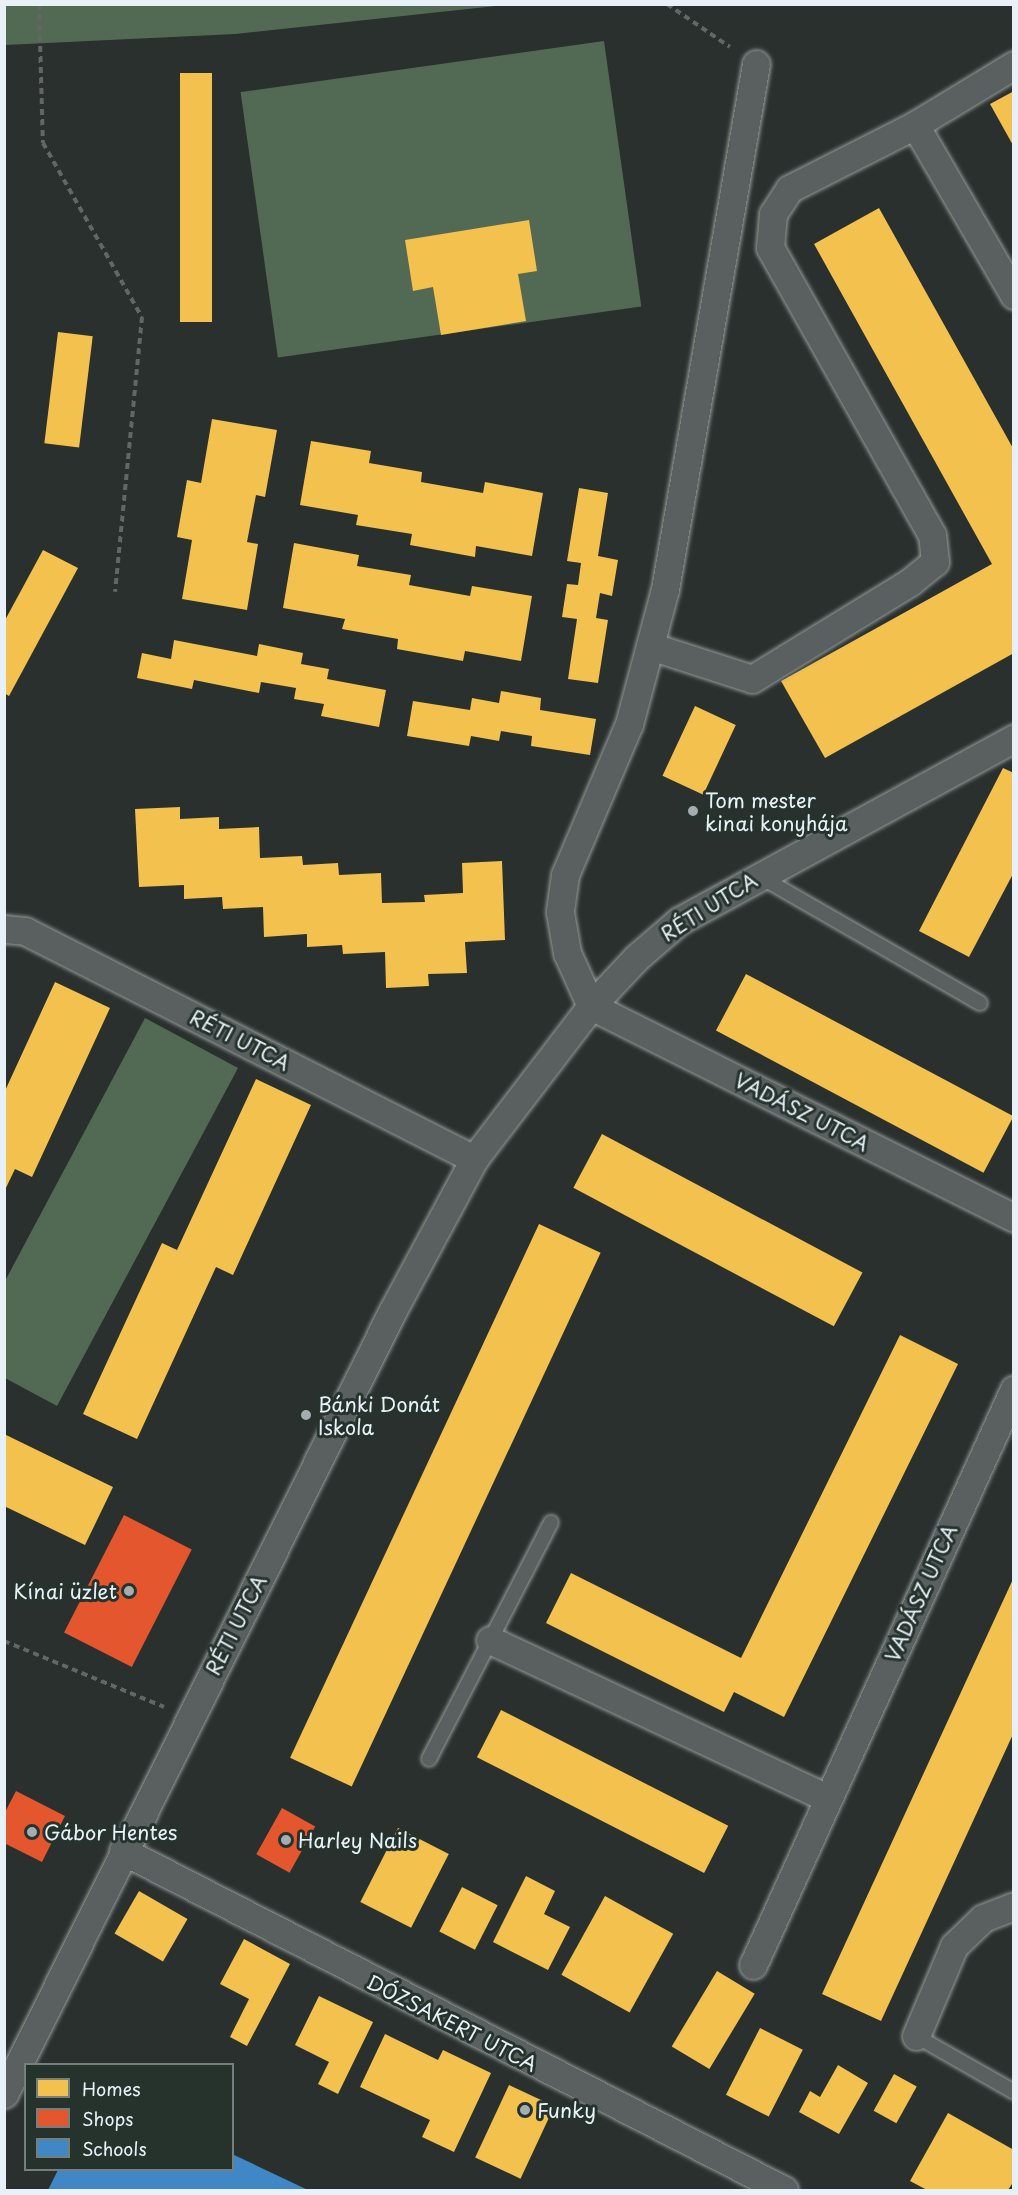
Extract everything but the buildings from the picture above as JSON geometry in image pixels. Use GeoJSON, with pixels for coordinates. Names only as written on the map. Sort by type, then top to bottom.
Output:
{"type":"FeatureCollection","features":[{"type":"Feature","properties":{"kind":"street"},"geometry":{"type":"LineString","coordinates":[[591,1006],[567,953],[560,912],[565,875],[629,724],[665,589],[756,64]]}},
{"type":"Feature","properties":{"kind":"street"},"geometry":{"type":"LineString","coordinates":[[650,646],[752,679],[910,582],[935,562],[932,535],[770,248],[773,214],[789,189],[915,125],[1014,65]]}},
{"type":"Feature","properties":{"kind":"street"},"geometry":{"type":"LineString","coordinates":[[915,125],[1014,296]]}},
{"type":"Feature","properties":{"kind":"street","name":"RÉTI UTCA"},"geometry":{"type":"LineString","coordinates":[[4,2094],[392,1312],[474,1160],[591,1006],[636,958],[679,921],[1014,738]]}},
{"type":"Feature","properties":{"kind":"street","name":"RÉTI UTCA"},"geometry":{"type":"LineString","coordinates":[[4,929],[25,931],[474,1160]]}},
{"type":"Feature","properties":{"kind":"street","name":"VADÁSZ UTCA"},"geometry":{"type":"LineString","coordinates":[[591,1006],[1014,1218]]}},
{"type":"Feature","properties":{"kind":"street","name":"VADÁSZ UTCA"},"geometry":{"type":"LineString","coordinates":[[753,1965],[1014,1389]]}},
{"type":"Feature","properties":{"kind":"street"},"geometry":{"type":"LineString","coordinates":[[490,1640],[828,1797]]}},
{"type":"Feature","properties":{"kind":"street","name":"DÓZSAKERT UTCA"},"geometry":{"type":"LineString","coordinates":[[123,1851],[553,2074],[784,2190]]}},
{"type":"Feature","properties":{"kind":"street"},"geometry":{"type":"LineString","coordinates":[[916,2036],[954,1946],[983,1918],[1014,1906]]}},
{"type":"Feature","properties":{"kind":"lane"},"geometry":{"type":"LineString","coordinates":[[759,876],[980,1003]]}},
{"type":"Feature","properties":{"kind":"lane"},"geometry":{"type":"LineString","coordinates":[[429,1759],[551,1522]]}},
{"type":"Feature","properties":{"kind":"lane"},"geometry":{"type":"LineString","coordinates":[[916,2036],[1014,2092]]}},
{"type":"Feature","properties":{"kind":"path"},"geometry":{"type":"LineString","coordinates":[[39,4],[43,143],[142,317],[115,592]]}},
{"type":"Feature","properties":{"kind":"path"},"geometry":{"type":"LineString","coordinates":[[667,4],[756,64]]}},
{"type":"Feature","properties":{"kind":"path"},"geometry":{"type":"LineString","coordinates":[[4,1641],[189,1718]]}},
{"type":"Feature","properties":{"kind":"green space"},"geometry":{"type":"Polygon","coordinates":[[[4,5],[505,5],[235,34],[5,45],[4,5]]]}},
{"type":"Feature","properties":{"kind":"green space"},"geometry":{"type":"Polygon","coordinates":[[[604,41],[641,306],[278,357],[241,92],[604,41]]]}},
{"type":"Feature","properties":{"kind":"green space"},"geometry":{"type":"Polygon","coordinates":[[[145,1018],[238,1068],[57,1406],[5,1378],[5,1281],[145,1018]]]}},
{"type":"Feature","properties":{"kind":"place","name":"Tom mester kinai konyhája"},"geometry":{"type":"Point","coordinates":[693,811]}},
{"type":"Feature","properties":{"kind":"place","name":"Bánki Donát Iskola"},"geometry":{"type":"Point","coordinates":[306,1415]}},
{"type":"Feature","properties":{"kind":"place","name":"Kínai üzlet"},"geometry":{"type":"Point","coordinates":[129,1591]}},
{"type":"Feature","properties":{"kind":"place","name":"Gábor Hentes"},"geometry":{"type":"Point","coordinates":[32,1832]}},
{"type":"Feature","properties":{"kind":"place","name":"Harley Nails"},"geometry":{"type":"Point","coordinates":[286,1840]}},
{"type":"Feature","properties":{"kind":"place","name":"Funky"},"geometry":{"type":"Point","coordinates":[525,2110]}}]}
